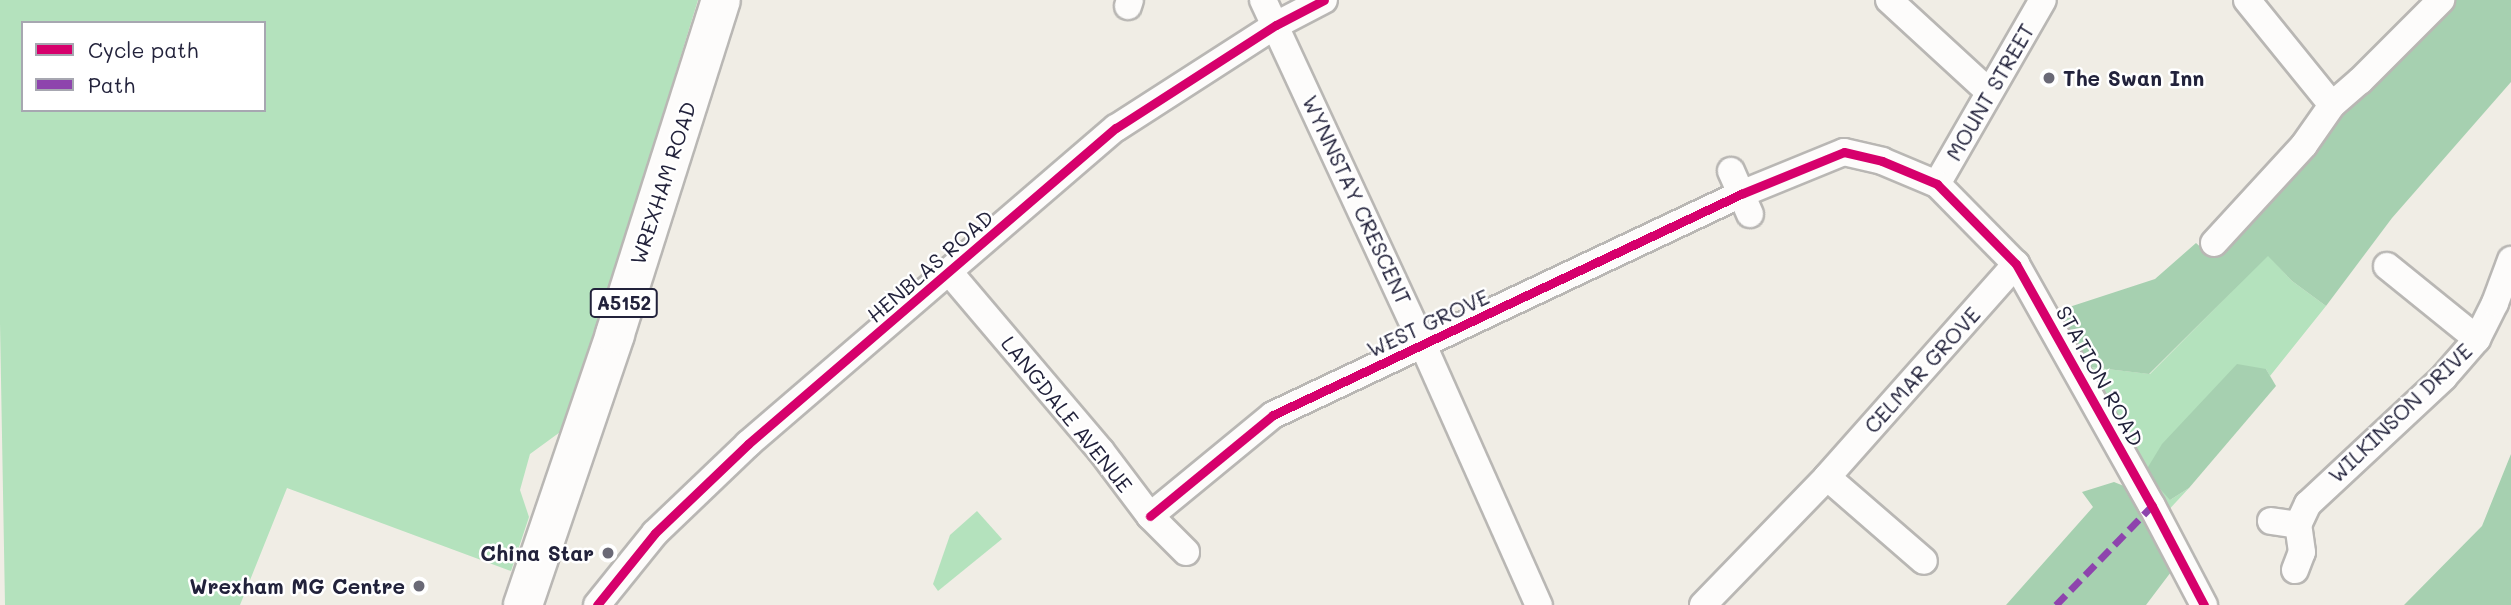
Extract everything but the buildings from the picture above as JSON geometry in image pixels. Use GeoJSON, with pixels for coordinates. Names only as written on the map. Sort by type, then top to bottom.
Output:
{"type":"FeatureCollection","features":[{"type":"Feature","properties":{"kind":"main road","name":"WREXHAM ROAD"},"geometry":{"type":"LineString","coordinates":[[523,605],[615,334],[721,0]]}},
{"type":"Feature","properties":{"kind":"street","name":"WYNNSTAY CRESCENT"},"geometry":{"type":"LineString","coordinates":[[1263,0],[1423,345],[1539,605]]}},
{"type":"Feature","properties":{"kind":"street","name":"HENBLAS ROAD"},"geometry":{"type":"LineString","coordinates":[[597,605],[655,533],[748,444],[1116,128],[1276,25],[1324,0]]}},
{"type":"Feature","properties":{"kind":"street"},"geometry":{"type":"LineString","coordinates":[[1889,0],[1989,92]]}},
{"type":"Feature","properties":{"kind":"street","name":"MOUNT STREET"},"geometry":{"type":"LineString","coordinates":[[1937,184],[2043,0]]}},
{"type":"Feature","properties":{"kind":"street"},"geometry":{"type":"LineString","coordinates":[[2247,0],[2332,105]]}},
{"type":"Feature","properties":{"kind":"street"},"geometry":{"type":"LineString","coordinates":[[2214,243],[2304,145],[2332,105],[2378,65],[2441,0]]}},
{"type":"Feature","properties":{"kind":"street","name":"WEST GROVE"},"geometry":{"type":"LineString","coordinates":[[1150,516],[1273,415],[1741,193],[1844,152],[1882,161],[1937,184]]}},
{"type":"Feature","properties":{"kind":"street","name":"STATION ROAD"},"geometry":{"type":"LineString","coordinates":[[1937,184],[2016,264],[2152,506],[2204,605]]}},
{"type":"Feature","properties":{"kind":"street","name":"WILKINSON DRIVE"},"geometry":{"type":"LineString","coordinates":[[2298,525],[2308,504],[2320,489],[2444,377],[2477,339],[2511,260]]}},
{"type":"Feature","properties":{"kind":"street","name":"CELMAR GROVE"},"geometry":{"type":"LineString","coordinates":[[1703,605],[1827,477],[2016,264]]}},
{"type":"Feature","properties":{"kind":"street"},"geometry":{"type":"LineString","coordinates":[[2387,266],[2477,339]]}},
{"type":"Feature","properties":{"kind":"street","name":"LANGDALE AVENUE"},"geometry":{"type":"LineString","coordinates":[[950,273],[1101,452],[1150,516],[1186,552]]}},
{"type":"Feature","properties":{"kind":"street"},"geometry":{"type":"LineString","coordinates":[[1827,477],[1924,561]]}},
{"type":"Feature","properties":{"kind":"street"},"geometry":{"type":"LineString","coordinates":[[2270,521],[2298,525],[2302,552],[2295,570]]}},
{"type":"Feature","properties":{"kind":"green space"},"geometry":{"type":"Polygon","coordinates":[[[0,0],[698,0],[567,427],[530,454],[520,490],[529,517],[511,571],[287,488],[240,605],[5,605],[0,323],[0,0]]]}},
{"type":"Feature","properties":{"kind":"green space"},"geometry":{"type":"Polygon","coordinates":[[[2451,0],[2511,0],[2511,82],[2392,218],[2326,306],[2292,281],[2268,256],[2149,374],[2090,367],[2057,311],[2155,279],[2196,243],[2206,252],[2334,125],[2451,0]]]}},
{"type":"Feature","properties":{"kind":"green space"},"geometry":{"type":"Polygon","coordinates":[[[2268,255],[2292,281],[2326,306],[2270,376],[2266,369],[2170,500],[2189,488],[2164,515],[2086,373],[2090,367],[2150,374],[2268,255]]]}},
{"type":"Feature","properties":{"kind":"green space"},"geometry":{"type":"Polygon","coordinates":[[[2237,364],[2266,369],[2276,386],[2189,488],[2170,500],[2145,472],[2162,444],[2237,364]]]}},
{"type":"Feature","properties":{"kind":"green space"},"geometry":{"type":"Polygon","coordinates":[[[2511,454],[2511,605],[2404,605],[2482,526],[2511,454]]]}},
{"type":"Feature","properties":{"kind":"green space"},"geometry":{"type":"Polygon","coordinates":[[[2114,482],[2139,492],[2177,564],[2146,605],[2006,605],[2093,507],[2082,492],[2114,482]]]}},
{"type":"Feature","properties":{"kind":"green space"},"geometry":{"type":"Polygon","coordinates":[[[977,511],[1002,539],[938,591],[933,584],[950,535],[977,511]]]}},
{"type":"Feature","properties":{"kind":"marked path"},"geometry":{"type":"LineString","coordinates":[[2056,605],[2152,506]]}},
{"type":"Feature","properties":{"kind":"cycle path"},"geometry":{"type":"LineString","coordinates":[[597,605],[655,533],[748,444],[1116,128],[1276,25],[1324,0]]}},
{"type":"Feature","properties":{"kind":"cycle path"},"geometry":{"type":"LineString","coordinates":[[1150,516],[1273,415],[1741,194],[1844,152],[1882,161],[1937,184],[2016,264],[2152,506],[2204,605]]}},
{"type":"Feature","properties":{"kind":"place","name":"The Swan Inn"},"geometry":{"type":"Point","coordinates":[2049,78]}},
{"type":"Feature","properties":{"kind":"place","name":"China Star"},"geometry":{"type":"Point","coordinates":[608,553]}},
{"type":"Feature","properties":{"kind":"place","name":"Wrexham MG Centre"},"geometry":{"type":"Point","coordinates":[419,586]}}]}
